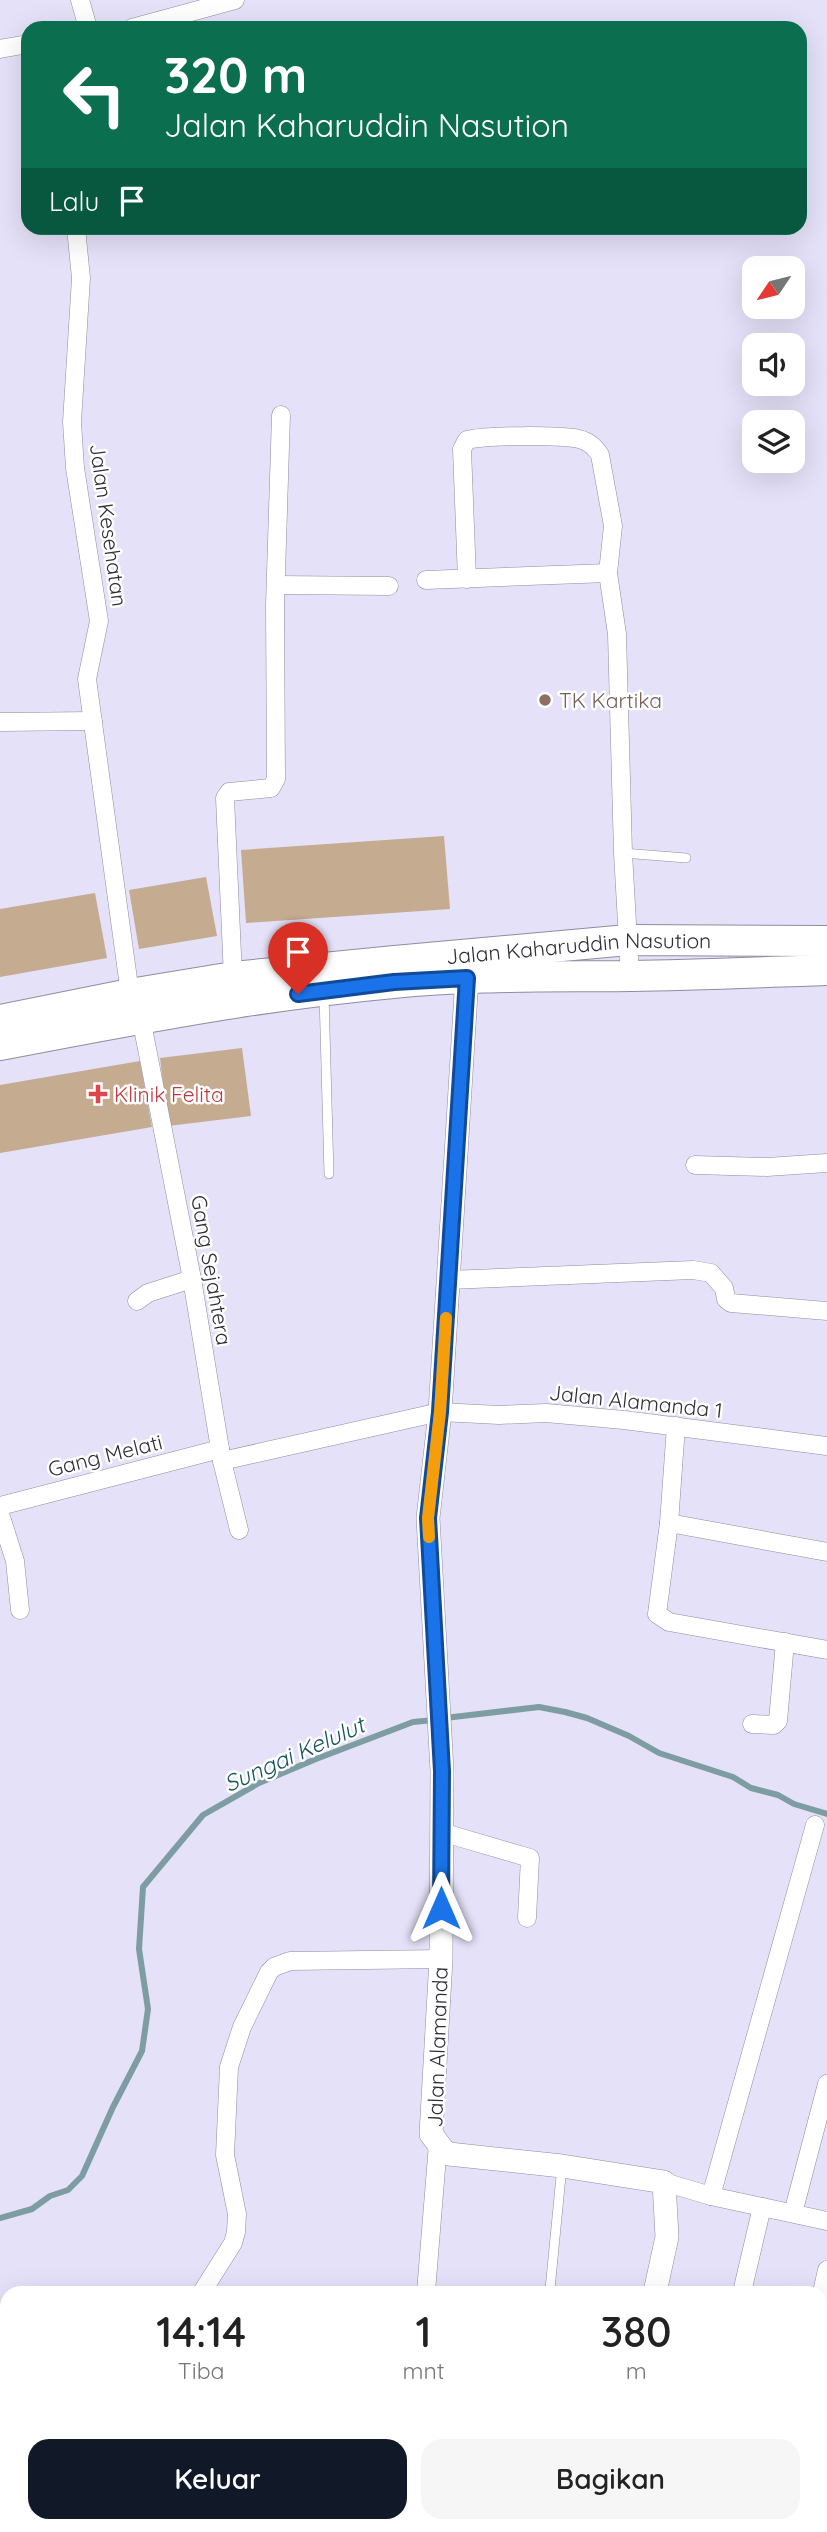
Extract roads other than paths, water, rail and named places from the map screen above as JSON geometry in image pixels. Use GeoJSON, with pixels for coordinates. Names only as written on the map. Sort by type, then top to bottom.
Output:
{"type":"FeatureCollection","features":[{"type":"Feature","properties":{"kind":"highway","name":"Jalan Kaharuddin Nasution"},"geometry":{"type":"LineString","coordinates":[[0,1045],[233,977],[628,940],[827,941]]}},
{"type":"Feature","properties":{"kind":"highway","name":"Jalan Kaharuddin Nasution"},"geometry":{"type":"LineString","coordinates":[[0,1020],[467,978],[827,970]]}},
{"type":"Feature","properties":{"kind":"street"},"geometry":{"type":"LineString","coordinates":[[80,0],[86,21]]}},
{"type":"Feature","properties":{"kind":"street"},"geometry":{"type":"LineString","coordinates":[[158,21],[234,0]]}},
{"type":"Feature","properties":{"kind":"street"},"geometry":{"type":"LineString","coordinates":[[0,50],[21,46]]}},
{"type":"Feature","properties":{"kind":"street","name":"Jalan Kesehatan"},"geometry":{"type":"LineString","coordinates":[[77,235],[81,278],[72,422],[75,468],[99,621],[87,679],[136,1006]]}},
{"type":"Feature","properties":{"kind":"street"},"geometry":{"type":"LineString","coordinates":[[233,977],[225,798],[229,792],[271,788],[276,779],[275,605],[278,585],[282,415]]}},
{"type":"Feature","properties":{"kind":"street"},"geometry":{"type":"LineString","coordinates":[[467,579],[462,449],[467,440],[578,439],[589,443],[598,451],[613,526],[608,573],[617,634],[623,853],[630,976]]}},
{"type":"Feature","properties":{"kind":"street"},"geometry":{"type":"LineString","coordinates":[[426,580],[608,573]]}},
{"type":"Feature","properties":{"kind":"street"},"geometry":{"type":"LineString","coordinates":[[278,585],[389,586]]}},
{"type":"Feature","properties":{"kind":"street"},"geometry":{"type":"LineString","coordinates":[[0,722],[93,722]]}},
{"type":"Feature","properties":{"kind":"street","name":"Jalan Alamanda"},"geometry":{"type":"LineString","coordinates":[[467,978],[440,1412],[428,1518],[440,1732],[441,1832],[440,1959],[431,2134],[449,2154],[562,2166],[664,2182]]}},
{"type":"Feature","properties":{"kind":"street","name":"Gang Sejahtera"},"geometry":{"type":"LineString","coordinates":[[136,1006],[192,1279],[221,1455],[239,1530]]}},
{"type":"Feature","properties":{"kind":"street"},"geometry":{"type":"LineString","coordinates":[[695,1164],[767,1167],[827,1163]]}},
{"type":"Feature","properties":{"kind":"street"},"geometry":{"type":"LineString","coordinates":[[449,1280],[692,1270],[711,1273],[731,1303],[827,1311]]}},
{"type":"Feature","properties":{"kind":"street"},"geometry":{"type":"LineString","coordinates":[[136,1301],[148,1293],[192,1279]]}},
{"type":"Feature","properties":{"kind":"street","name":"Gang Melati"},"geometry":{"type":"LineString","coordinates":[[0,1506],[221,1455],[440,1412]]}},
{"type":"Feature","properties":{"kind":"street","name":"Jalan Alamanda 1"},"geometry":{"type":"LineString","coordinates":[[440,1412],[499,1415],[546,1413],[676,1426],[827,1446]]}},
{"type":"Feature","properties":{"kind":"street"},"geometry":{"type":"LineString","coordinates":[[676,1426],[669,1523],[656,1608],[659,1617],[668,1622],[827,1650]]}},
{"type":"Feature","properties":{"kind":"street"},"geometry":{"type":"LineString","coordinates":[[0,1514],[8,1563],[20,1610]]}},
{"type":"Feature","properties":{"kind":"street"},"geometry":{"type":"LineString","coordinates":[[669,1523],[827,1552]]}},
{"type":"Feature","properties":{"kind":"street"},"geometry":{"type":"LineString","coordinates":[[752,1724],[774,1725],[778,1721],[785,1642]]}},
{"type":"Feature","properties":{"kind":"street"},"geometry":{"type":"LineString","coordinates":[[710,2196],[815,1825]]}},
{"type":"Feature","properties":{"kind":"street"},"geometry":{"type":"LineString","coordinates":[[441,1832],[530,1858],[527,1918]]}},
{"type":"Feature","properties":{"kind":"street"},"geometry":{"type":"LineString","coordinates":[[206,2286],[233,2243],[236,2232],[237,2214],[225,2155],[229,2067],[242,2027],[269,1972],[274,1967],[290,1961],[440,1959]]}},
{"type":"Feature","properties":{"kind":"street"},"geometry":{"type":"LineString","coordinates":[[793,2213],[827,2084]]}},
{"type":"Feature","properties":{"kind":"street"},"geometry":{"type":"LineString","coordinates":[[426,2286],[438,2144]]}},
{"type":"Feature","properties":{"kind":"street"},"geometry":{"type":"LineString","coordinates":[[656,2286],[667,2237],[664,2182],[710,2196],[827,2221]]}},
{"type":"Feature","properties":{"kind":"street"},"geometry":{"type":"LineString","coordinates":[[743,2286],[762,2207]]}},
{"type":"Feature","properties":{"kind":"lane"},"geometry":{"type":"LineString","coordinates":[[623,853],[685,858]]}},
{"type":"Feature","properties":{"kind":"lane"},"geometry":{"type":"LineString","coordinates":[[324,990],[328,1174]]}},
{"type":"Feature","properties":{"kind":"lane"},"geometry":{"type":"LineString","coordinates":[[550,2286],[562,2166]]}},
{"type":"Feature","properties":{"kind":"waterway","name":"Sungai Kelulut"},"geometry":{"type":"LineString","coordinates":[[445,1718],[539,1707],[565,1712],[587,1718],[629,1736],[659,1753],[733,1777],[751,1788],[778,1795],[794,1804],[827,1814]]}},
{"type":"Feature","properties":{"kind":"waterway","name":"Sungai Kelulut"},"geometry":{"type":"LineString","coordinates":[[0,2218],[32,2209],[50,2196],[68,2190],[82,2176],[142,2051],[148,2009],[139,1949],[143,1887],[203,1815],[259,1783],[316,1759],[413,1722],[434,1720]]}},
{"type":"Feature","properties":{"kind":"place","name":"TK Kartika"},"geometry":{"type":"Point","coordinates":[545,700]}},
{"type":"Feature","properties":{"kind":"place","name":"Klinik Felita"},"geometry":{"type":"Point","coordinates":[98,1094]}}]}
